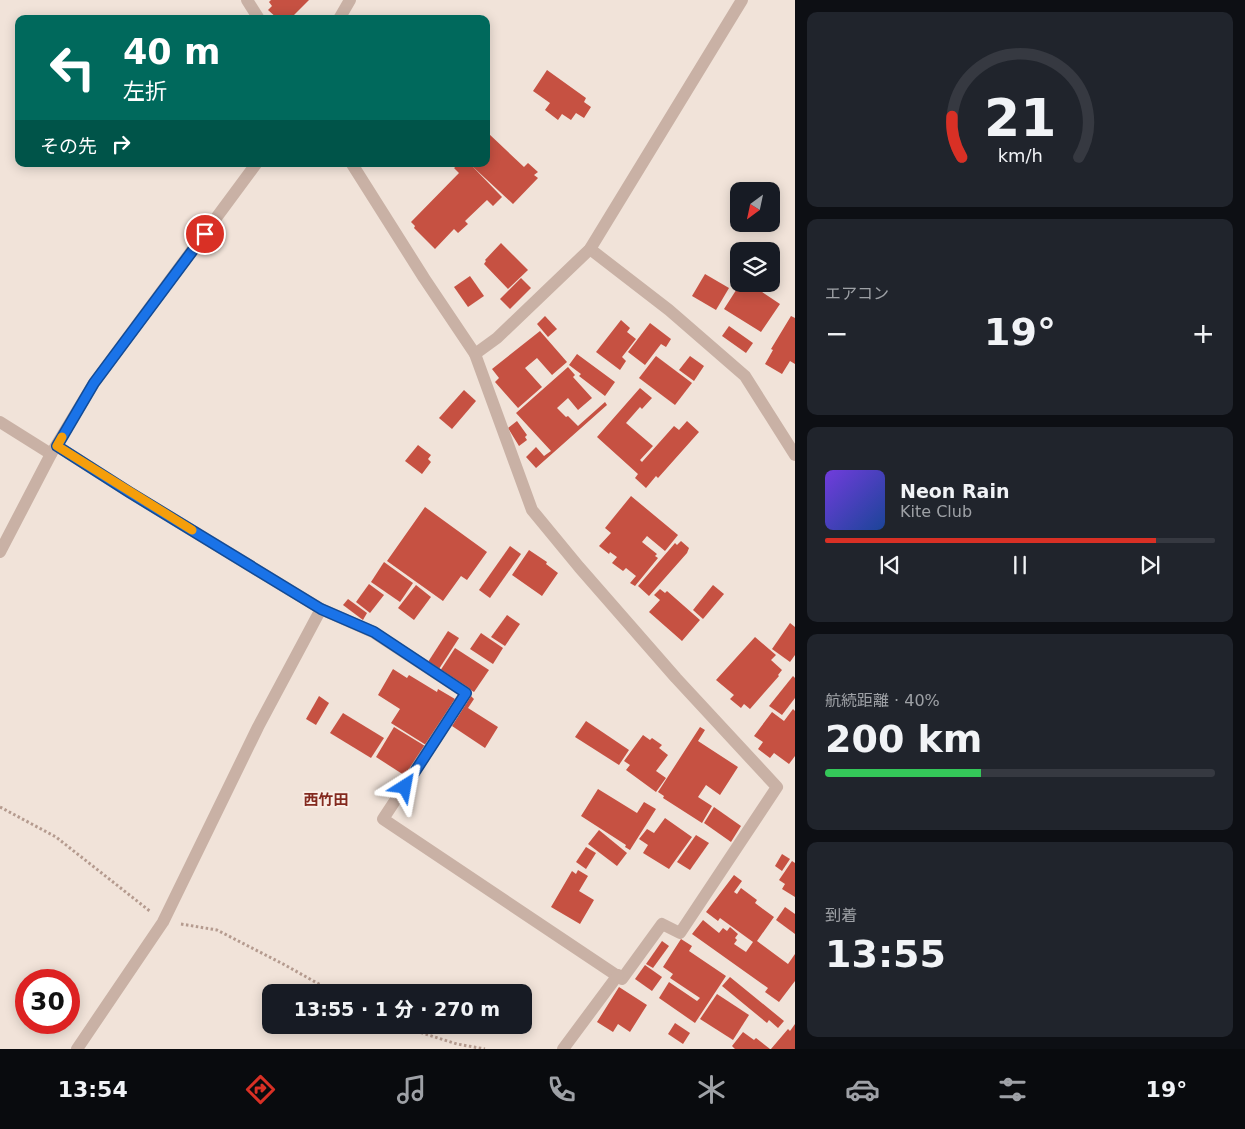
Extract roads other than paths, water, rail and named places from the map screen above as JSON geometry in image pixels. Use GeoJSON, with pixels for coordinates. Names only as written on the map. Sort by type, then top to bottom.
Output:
{"type":"FeatureCollection","features":[{"type":"Feature","properties":{"kind":"street"},"geometry":{"type":"LineString","coordinates":[[247,0],[256,15]]}},
{"type":"Feature","properties":{"kind":"street"},"geometry":{"type":"LineString","coordinates":[[341,15],[350,0]]}},
{"type":"Feature","properties":{"kind":"street"},"geometry":{"type":"LineString","coordinates":[[475,354],[496,338],[590,249],[742,0]]}},
{"type":"Feature","properties":{"kind":"street"},"geometry":{"type":"LineString","coordinates":[[0,552],[54,450],[94,383],[254,167]]}},
{"type":"Feature","properties":{"kind":"street"},"geometry":{"type":"LineString","coordinates":[[0,422],[129,492],[321,609],[374,632],[466,693],[384,818],[622,979],[662,924],[680,933],[777,787],[676,678],[578,567],[532,510],[475,354],[354,167]]}},
{"type":"Feature","properties":{"kind":"street"},"geometry":{"type":"LineString","coordinates":[[590,249],[669,310],[745,376],[795,455]]}},
{"type":"Feature","properties":{"kind":"street"},"geometry":{"type":"LineString","coordinates":[[78,1049],[163,922],[258,727],[321,609]]}},
{"type":"Feature","properties":{"kind":"street"},"geometry":{"type":"LineString","coordinates":[[563,1049],[618,975]]}},
{"type":"Feature","properties":{"kind":"district","name":"西竹田"},"geometry":{"type":"Point","coordinates":[326,800]}}]}
